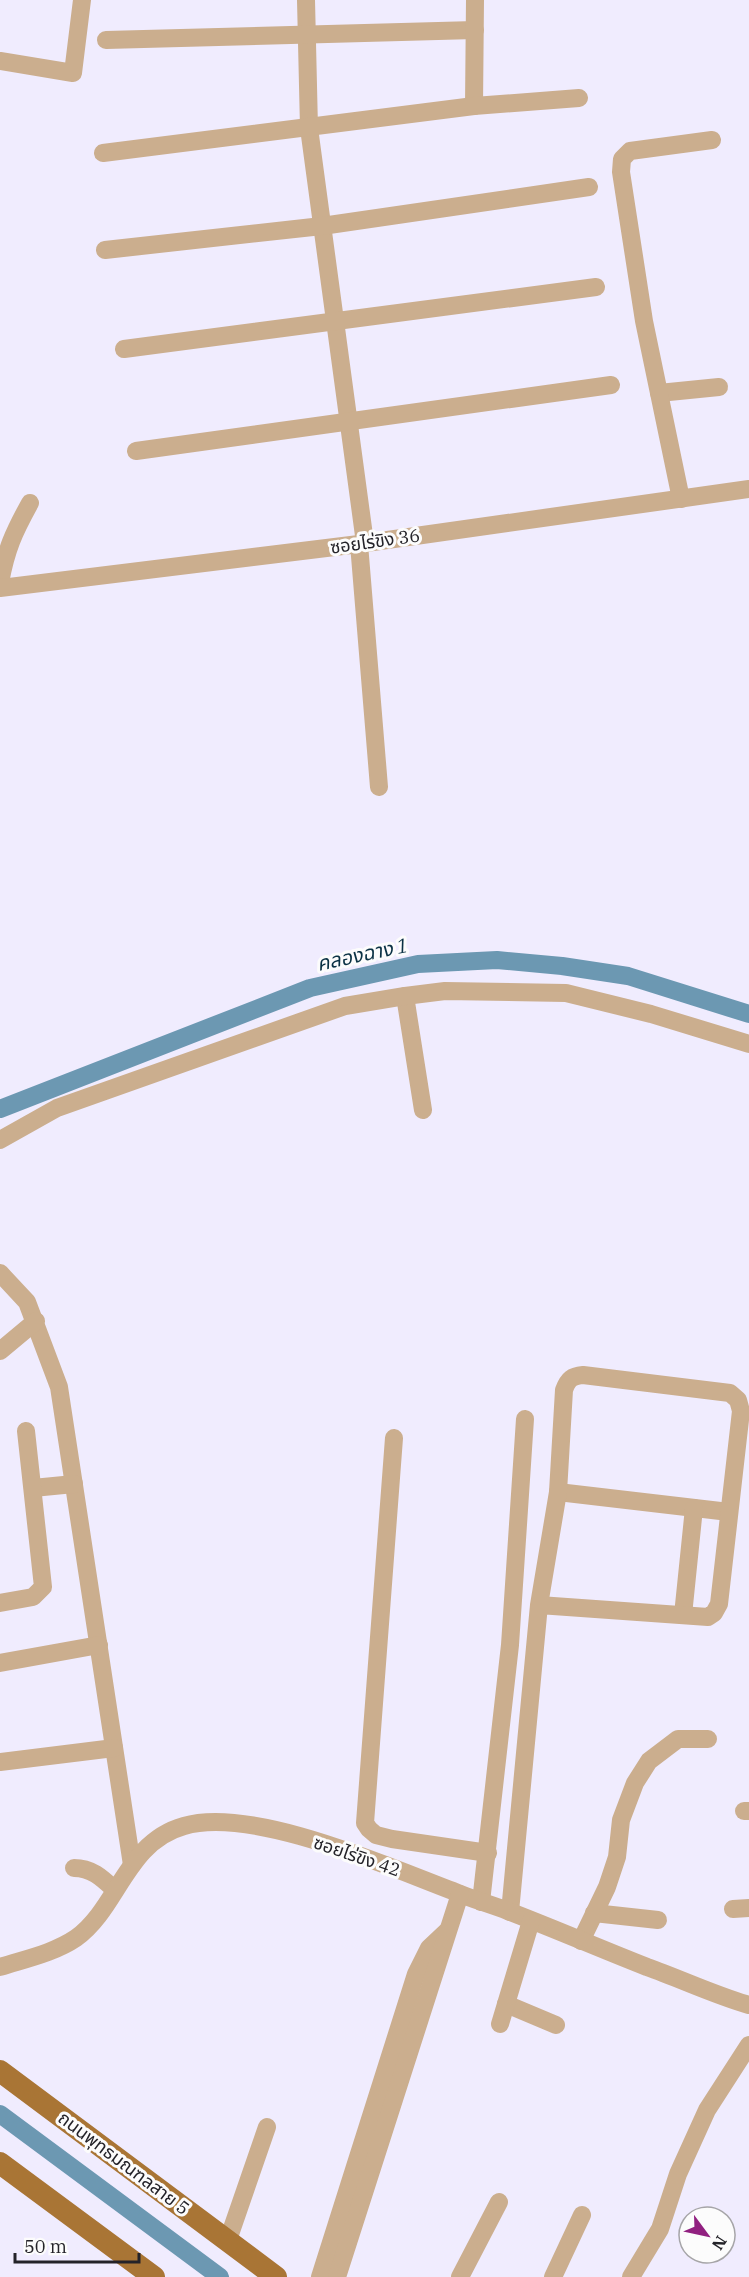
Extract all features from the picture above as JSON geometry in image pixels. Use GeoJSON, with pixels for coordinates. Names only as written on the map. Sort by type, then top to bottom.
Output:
{"type":"FeatureCollection","features":[{"type":"Feature","properties":{"kind":"main road","name":"ถนนพุทธมณฑลสาย 5"},"geometry":{"type":"LineString","coordinates":[[0,2071],[276,2277]]}},
{"type":"Feature","properties":{"kind":"main road"},"geometry":{"type":"LineString","coordinates":[[0,2163],[147,2275]]}},
{"type":"Feature","properties":{"kind":"street"},"geometry":{"type":"LineString","coordinates":[[0,62],[73,73],[82,0]]}},
{"type":"Feature","properties":{"kind":"street"},"geometry":{"type":"LineString","coordinates":[[306,0],[309,128],[362,543],[378,787]]}},
{"type":"Feature","properties":{"kind":"street"},"geometry":{"type":"LineString","coordinates":[[474,106],[475,0]]}},
{"type":"Feature","properties":{"kind":"street"},"geometry":{"type":"LineString","coordinates":[[106,40],[475,30]]}},
{"type":"Feature","properties":{"kind":"street"},"geometry":{"type":"LineString","coordinates":[[103,153],[474,106],[579,98]]}},
{"type":"Feature","properties":{"kind":"street"},"geometry":{"type":"LineString","coordinates":[[681,499],[644,321],[621,172],[622,159],[630,151],[712,140]]}},
{"type":"Feature","properties":{"kind":"street"},"geometry":{"type":"LineString","coordinates":[[105,250],[322,226],[589,187]]}},
{"type":"Feature","properties":{"kind":"street"},"geometry":{"type":"LineString","coordinates":[[124,350],[596,287]]}},
{"type":"Feature","properties":{"kind":"street"},"geometry":{"type":"LineString","coordinates":[[136,451],[610,385]]}},
{"type":"Feature","properties":{"kind":"street"},"geometry":{"type":"LineString","coordinates":[[659,393],[719,387]]}},
{"type":"Feature","properties":{"kind":"street","name":"ซอยไร่ขิง 36"},"geometry":{"type":"LineString","coordinates":[[0,588],[362,543],[749,489]]}},
{"type":"Feature","properties":{"kind":"street"},"geometry":{"type":"LineString","coordinates":[[0,583],[4,559],[12,536],[30,504]]}},
{"type":"Feature","properties":{"kind":"street"},"geometry":{"type":"LineString","coordinates":[[0,1140],[57,1108],[345,1006],[405,996],[445,991],[566,993],[651,1014],[749,1044]]}},
{"type":"Feature","properties":{"kind":"street"},"geometry":{"type":"LineString","coordinates":[[405,996],[423,1110]]}},
{"type":"Feature","properties":{"kind":"street"},"geometry":{"type":"LineString","coordinates":[[0,1273],[27,1302],[36,1321],[59,1388],[132,1865]]}},
{"type":"Feature","properties":{"kind":"street"},"geometry":{"type":"LineString","coordinates":[[0,1351],[36,1321]]}},
{"type":"Feature","properties":{"kind":"street"},"geometry":{"type":"LineString","coordinates":[[510,1912],[539,1605],[558,1492],[564,1390],[567,1382],[573,1376],[584,1375],[730,1394],[738,1400],[741,1411],[719,1604],[714,1613],[708,1617],[539,1605]]}},
{"type":"Feature","properties":{"kind":"street"},"geometry":{"type":"LineString","coordinates":[[481,1902],[510,1645],[525,1419]]}},
{"type":"Feature","properties":{"kind":"street"},"geometry":{"type":"LineString","coordinates":[[0,1603],[33,1597],[43,1587],[26,1431]]}},
{"type":"Feature","properties":{"kind":"street"},"geometry":{"type":"LineString","coordinates":[[394,1437],[365,1823],[376,1835],[392,1839],[488,1853]]}},
{"type":"Feature","properties":{"kind":"street"},"geometry":{"type":"LineString","coordinates":[[33,1488],[74,1484]]}},
{"type":"Feature","properties":{"kind":"street"},"geometry":{"type":"LineString","coordinates":[[558,1492],[729,1512]]}},
{"type":"Feature","properties":{"kind":"street"},"geometry":{"type":"LineString","coordinates":[[683,1615],[694,1508]]}},
{"type":"Feature","properties":{"kind":"street"},"geometry":{"type":"LineString","coordinates":[[0,1663],[99,1645]]}},
{"type":"Feature","properties":{"kind":"street"},"geometry":{"type":"LineString","coordinates":[[581,1941],[607,1887],[617,1857],[621,1820],[635,1783],[644,1768],[663,1749],[678,1739],[708,1739]]}},
{"type":"Feature","properties":{"kind":"street"},"geometry":{"type":"LineString","coordinates":[[0,1762],[114,1748]]}},
{"type":"Feature","properties":{"kind":"street","name":"ซอยไร่ขิง 42"},"geometry":{"type":"LineString","coordinates":[[0,1967],[61,1947],[77,1937],[102,1909],[132,1865],[163,1834],[184,1825],[215,1821],[241,1823],[322,1843],[510,1912],[749,2005]]}},
{"type":"Feature","properties":{"kind":"street"},"geometry":{"type":"LineString","coordinates":[[74,1869],[85,1868],[115,1890]]}},
{"type":"Feature","properties":{"kind":"street"},"geometry":{"type":"LineString","coordinates":[[337,2277],[460,1894]]}},
{"type":"Feature","properties":{"kind":"street"},"geometry":{"type":"LineString","coordinates":[[594,1913],[658,1920]]}},
{"type":"Feature","properties":{"kind":"street"},"geometry":{"type":"LineString","coordinates":[[500,2024],[531,1921]]}},
{"type":"Feature","properties":{"kind":"street"},"geometry":{"type":"LineString","coordinates":[[320,2277],[367,2135],[416,1974],[429,1948],[448,1931]]}},
{"type":"Feature","properties":{"kind":"street"},"geometry":{"type":"LineString","coordinates":[[506,2004],[556,2025]]}},
{"type":"Feature","properties":{"kind":"street"},"geometry":{"type":"LineString","coordinates":[[631,2277],[660,2229],[678,2174],[707,2110],[749,2044]]}},
{"type":"Feature","properties":{"kind":"street"},"geometry":{"type":"LineString","coordinates":[[228,2240],[267,2127]]}},
{"type":"Feature","properties":{"kind":"street"},"geometry":{"type":"LineString","coordinates":[[460,2277],[499,2202]]}},
{"type":"Feature","properties":{"kind":"street"},"geometry":{"type":"LineString","coordinates":[[553,2277],[582,2215]]}},
{"type":"Feature","properties":{"kind":"waterway","name":"คลองฉาง 1"},"geometry":{"type":"LineString","coordinates":[[0,1109],[310,988],[418,964],[497,960],[562,966],[628,976],[749,1014]]}},
{"type":"Feature","properties":{"kind":"waterway"},"geometry":{"type":"LineString","coordinates":[[0,2114],[220,2277]]}}]}
